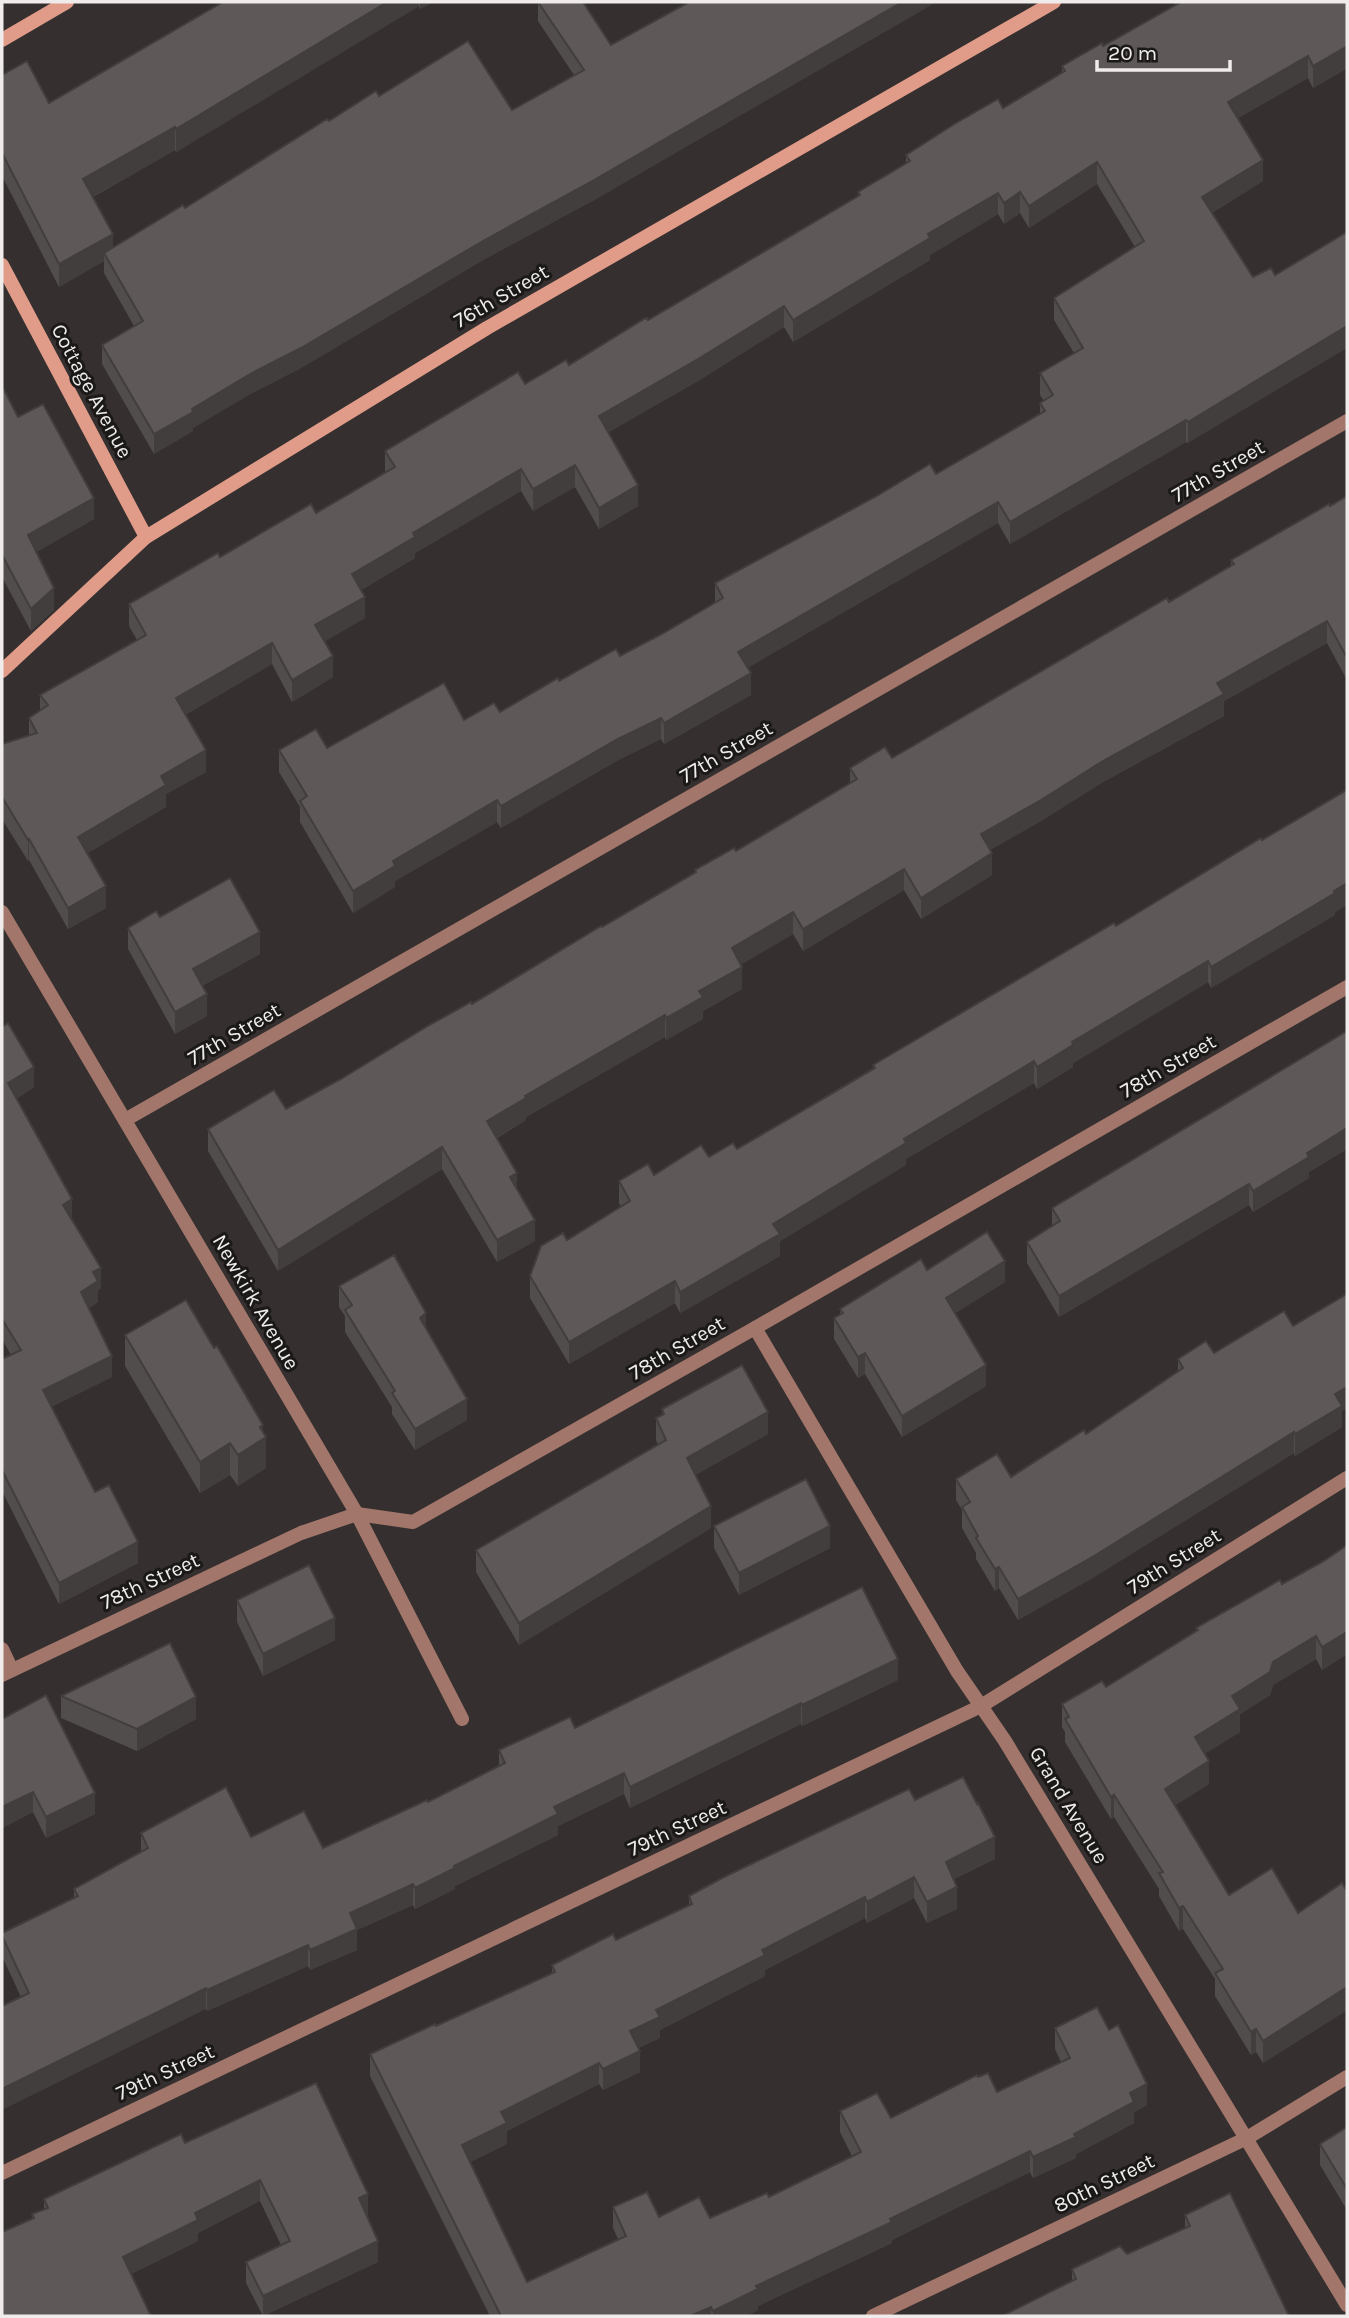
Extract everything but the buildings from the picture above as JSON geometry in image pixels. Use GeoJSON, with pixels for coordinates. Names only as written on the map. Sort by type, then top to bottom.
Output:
{"type":"FeatureCollection","features":[{"type":"Feature","properties":{"kind":"street"},"geometry":{"type":"LineString","coordinates":[[2,40],[66,2]]}},
{"type":"Feature","properties":{"kind":"street","name":"76th Street"},"geometry":{"type":"LineString","coordinates":[[2,671],[146,537],[487,328],[1055,2]]}},
{"type":"Feature","properties":{"kind":"street","name":"Cottage Avenue"},"geometry":{"type":"LineString","coordinates":[[2,265],[146,537]]}},
{"type":"Feature","properties":{"kind":"street","name":"77th Street"},"geometry":{"type":"LineString","coordinates":[[125,1120],[1347,421]]}},
{"type":"Feature","properties":{"kind":"street","name":"Newkirk Avenue"},"geometry":{"type":"LineString","coordinates":[[2,912],[357,1514],[463,1719]]}},
{"type":"Feature","properties":{"kind":"street","name":"78th Street"},"geometry":{"type":"LineString","coordinates":[[7,1672],[300,1533],[357,1514],[413,1522],[1347,987]]}},
{"type":"Feature","properties":{"kind":"street","name":"Grand Avenue"},"geometry":{"type":"LineString","coordinates":[[755,1328],[957,1671],[1005,1741],[1347,2305]]}},
{"type":"Feature","properties":{"kind":"street","name":"79th Street"},"geometry":{"type":"LineString","coordinates":[[2,2173],[981,1706],[1347,1478]]}},
{"type":"Feature","properties":{"kind":"street"},"geometry":{"type":"LineString","coordinates":[[2,1649],[7,1672]]}},
{"type":"Feature","properties":{"kind":"street","name":"80th Street"},"geometry":{"type":"LineString","coordinates":[[873,2316],[1247,2138],[1347,2077]]}}]}
